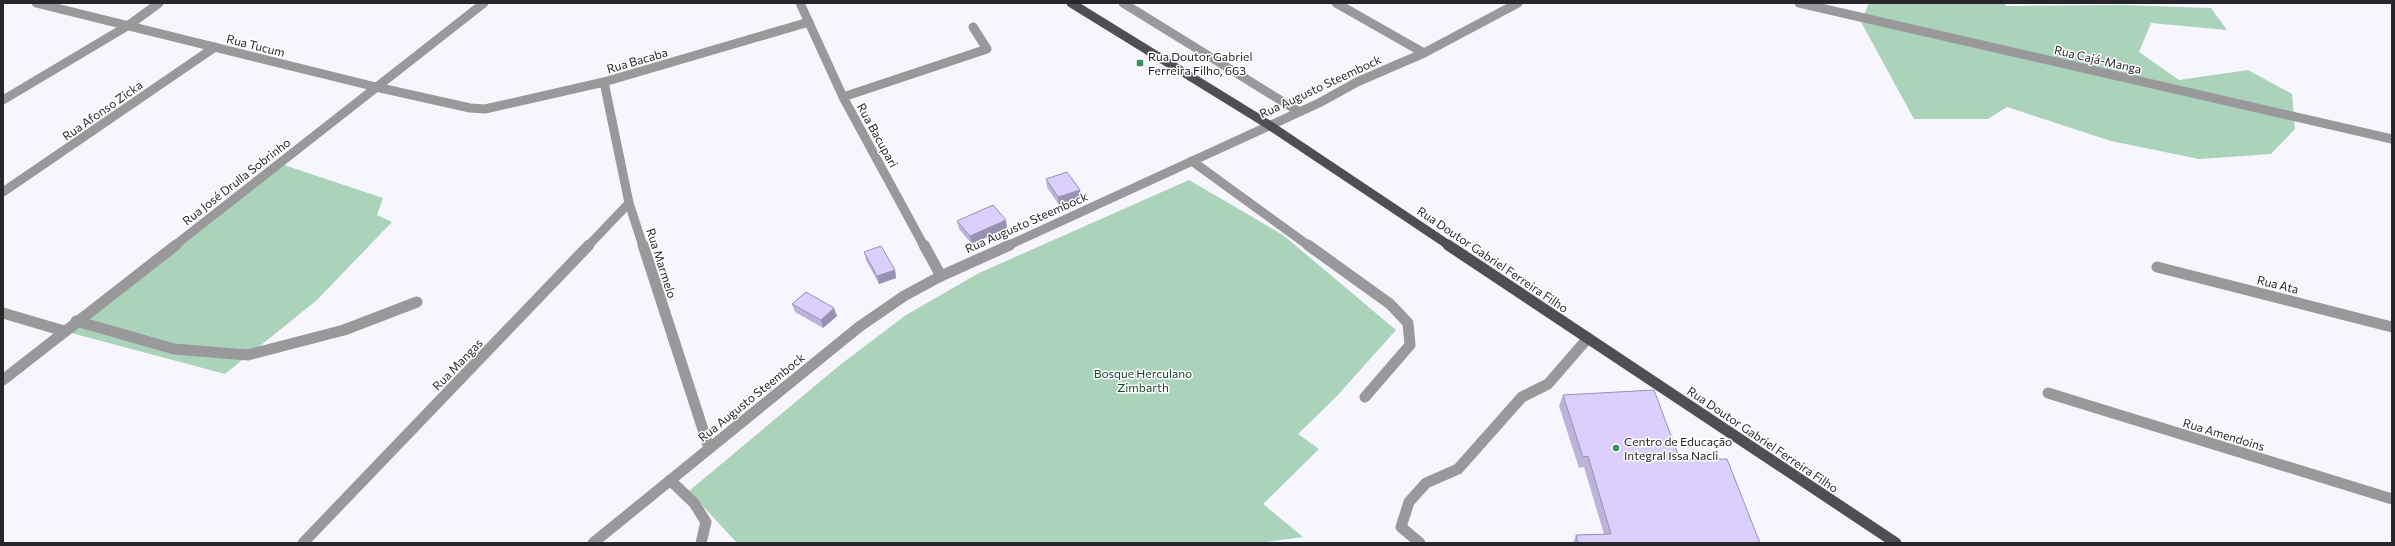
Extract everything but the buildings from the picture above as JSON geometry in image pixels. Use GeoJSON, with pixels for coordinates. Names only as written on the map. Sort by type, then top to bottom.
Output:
{"type":"FeatureCollection","features":[{"type":"Feature","properties":{"kind":"main road","name":"Rua Doutor Gabriel Ferreira Filho"},"geometry":{"type":"LineString","coordinates":[[1071,3],[1269,125],[1896,543]]}},
{"type":"Feature","properties":{"kind":"street","name":"Rua Tucum"},"geometry":{"type":"LineString","coordinates":[[36,3],[376,87],[470,108]]}},
{"type":"Feature","properties":{"kind":"street"},"geometry":{"type":"LineString","coordinates":[[3,100],[129,25],[159,3]]}},
{"type":"Feature","properties":{"kind":"street","name":"Rua José Drulla Sobrinho"},"geometry":{"type":"LineString","coordinates":[[3,380],[76,321],[484,3]]}},
{"type":"Feature","properties":{"kind":"street","name":"Rua Bacupari"},"geometry":{"type":"LineString","coordinates":[[800,3],[843,97],[941,276]]}},
{"type":"Feature","properties":{"kind":"street"},"geometry":{"type":"LineString","coordinates":[[1123,3],[1298,112]]}},
{"type":"Feature","properties":{"kind":"street"},"geometry":{"type":"LineString","coordinates":[[1336,3],[1424,53]]}},
{"type":"Feature","properties":{"kind":"street","name":"Rua Augusto Steembock"},"geometry":{"type":"LineString","coordinates":[[594,543],[859,327],[904,296],[941,276],[1319,103],[1357,82],[1424,53],[1518,3]]}},
{"type":"Feature","properties":{"kind":"street","name":"Rua Cajá-Manga"},"geometry":{"type":"LineString","coordinates":[[1799,3],[2392,139]]}},
{"type":"Feature","properties":{"kind":"street","name":"Rua Bacaba"},"geometry":{"type":"LineString","coordinates":[[470,108],[485,109],[604,82],[808,22]]}},
{"type":"Feature","properties":{"kind":"street"},"geometry":{"type":"LineString","coordinates":[[843,97],[987,49],[973,27]]}},
{"type":"Feature","properties":{"kind":"street","name":"Rua Afonso Zicka"},"geometry":{"type":"LineString","coordinates":[[3,192],[215,47]]}},
{"type":"Feature","properties":{"kind":"street","name":"Rua Marmelo"},"geometry":{"type":"LineString","coordinates":[[604,82],[629,203],[710,448]]}},
{"type":"Feature","properties":{"kind":"street"},"geometry":{"type":"LineString","coordinates":[[1192,161],[1390,304],[1408,323],[1410,345],[1365,397]]}},
{"type":"Feature","properties":{"kind":"street","name":"Rua Mangas"},"geometry":{"type":"LineString","coordinates":[[303,543],[629,203]]}},
{"type":"Feature","properties":{"kind":"street","name":"Rua Ata"},"geometry":{"type":"LineString","coordinates":[[2157,267],[2392,327]]}},
{"type":"Feature","properties":{"kind":"street"},"geometry":{"type":"LineString","coordinates":[[76,321],[174,349],[248,355],[344,330],[417,302]]}},
{"type":"Feature","properties":{"kind":"street"},"geometry":{"type":"LineString","coordinates":[[3,313],[64,331]]}},
{"type":"Feature","properties":{"kind":"street"},"geometry":{"type":"LineString","coordinates":[[1420,543],[1401,527],[1409,502],[1426,483],[1458,469],[1522,397],[1548,384],[1588,338]]}},
{"type":"Feature","properties":{"kind":"street","name":"Rua Amendoins"},"geometry":{"type":"LineString","coordinates":[[2048,393],[2392,499]]}},
{"type":"Feature","properties":{"kind":"street"},"geometry":{"type":"LineString","coordinates":[[670,480],[694,503],[706,522],[701,543]]}},
{"type":"Feature","properties":{"kind":"green space"},"geometry":{"type":"Polygon","coordinates":[[[1869,3],[2006,3],[2005,6],[2123,5],[2211,8],[2227,30],[2151,23],[2139,52],[2179,80],[2248,70],[2292,94],[2295,129],[2271,154],[2199,159],[2111,141],[2007,107],[1988,119],[1914,119],[1861,22],[1869,3]]]}},
{"type":"Feature","properties":{"kind":"green space"},"geometry":{"type":"Polygon","coordinates":[[[278,163],[383,198],[377,215],[392,222],[317,300],[225,374],[64,331],[278,163]]]}},
{"type":"Feature","properties":{"kind":"green space","name":"Bosque Herculano Zimbarth"},"geometry":{"type":"Polygon","coordinates":[[[1189,180],[1283,235],[1396,330],[1337,396],[1298,434],[1319,449],[1263,504],[1303,537],[1259,543],[737,543],[689,491],[840,365],[906,315],[979,273],[1189,180]]]}},
{"type":"Feature","properties":{"kind":"place","name":"Rua Doutor Gabriel Ferreira Filho, 663"},"geometry":{"type":"Point","coordinates":[1140,63]}},
{"type":"Feature","properties":{"kind":"place","name":"Centro de Educação Integral Issa Nacli"},"geometry":{"type":"Point","coordinates":[1616,448]}}]}
